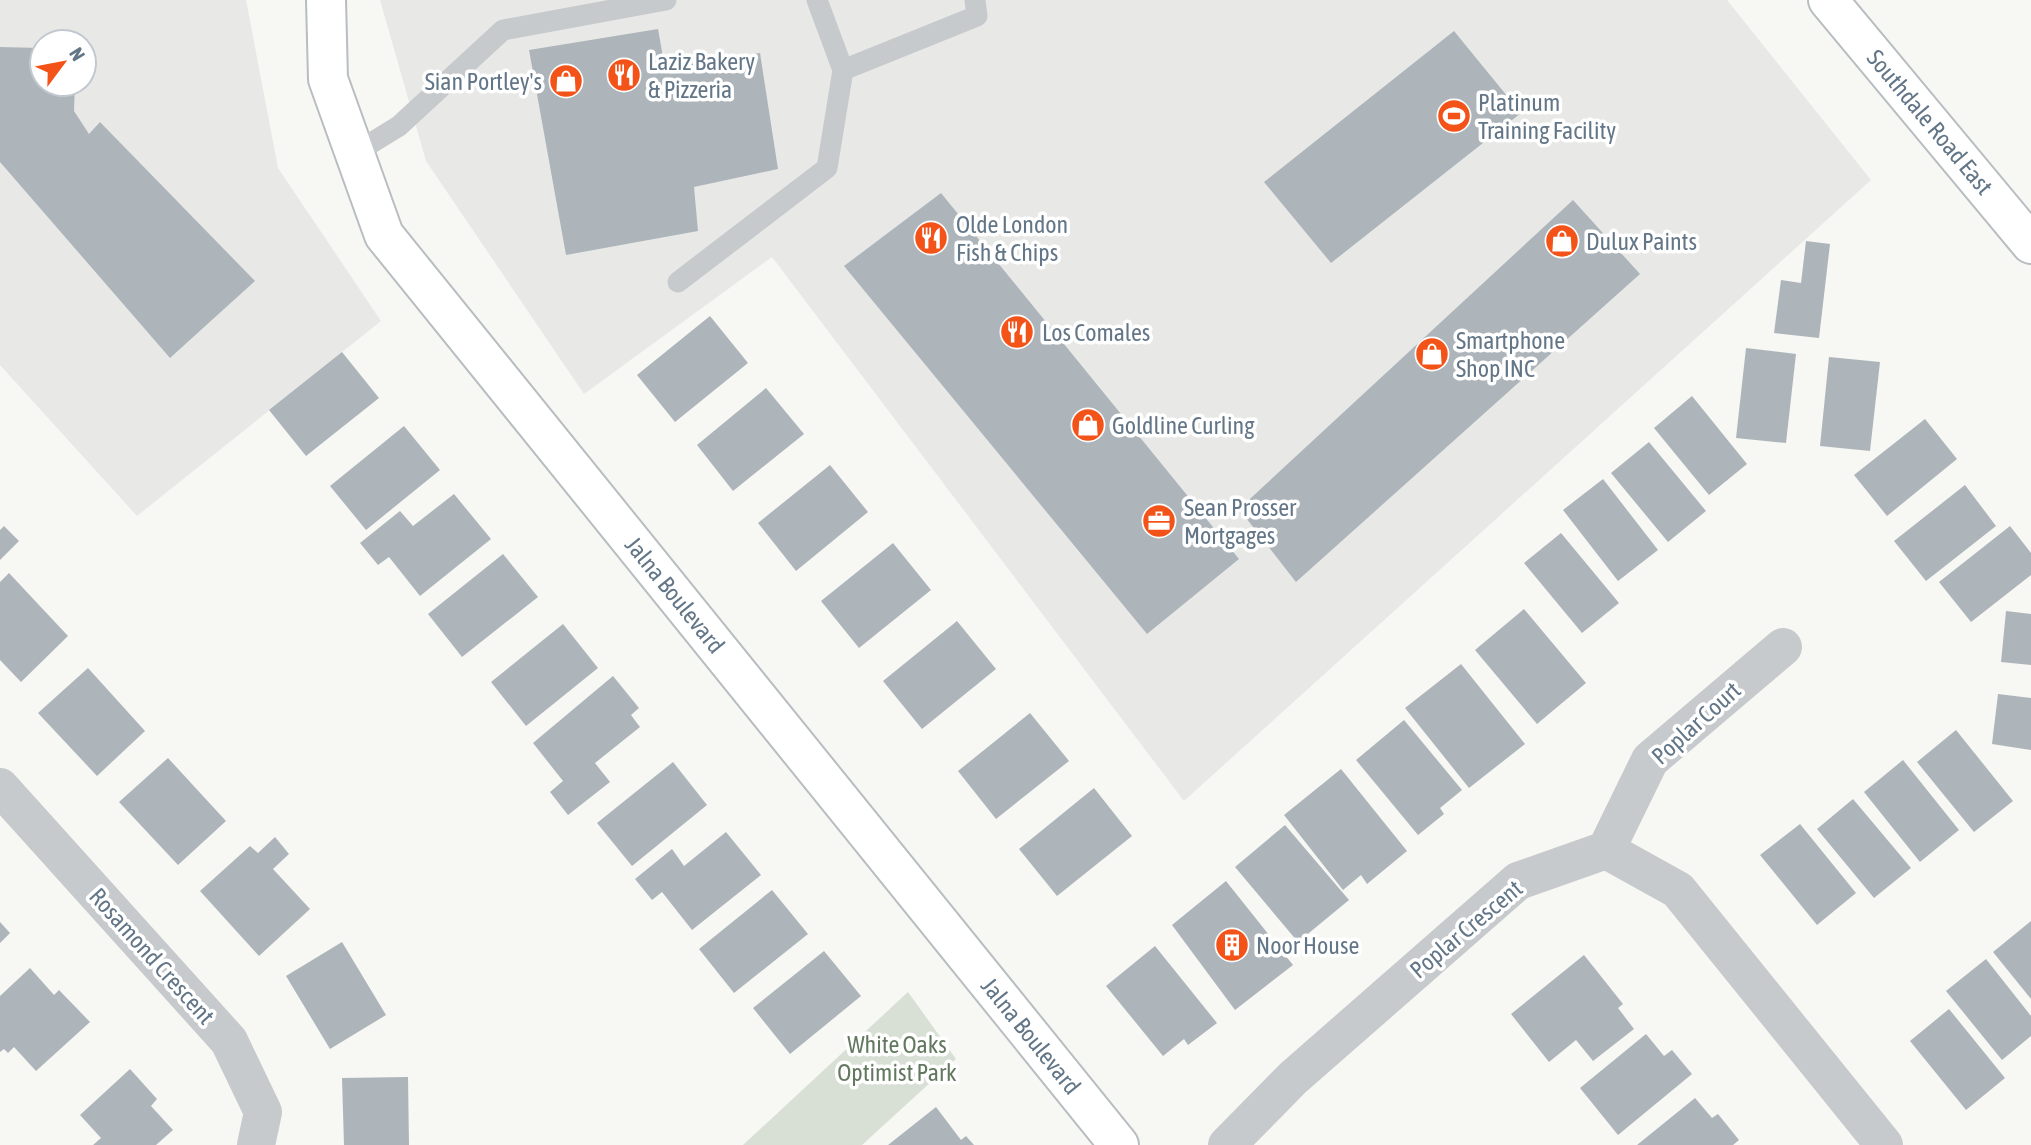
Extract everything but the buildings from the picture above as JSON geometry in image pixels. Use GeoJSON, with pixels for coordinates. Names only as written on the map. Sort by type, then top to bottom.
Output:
{"type":"FeatureCollection","features":[{"type":"Feature","properties":{"kind":"street","name":"Jalna Boulevard"},"geometry":{"type":"LineString","coordinates":[[326,0],[328,79],[384,235],[1119,1145]]}},
{"type":"Feature","properties":{"kind":"street","name":"Southdale Road East"},"geometry":{"type":"LineString","coordinates":[[1828,0],[2031,244]]}},
{"type":"Feature","properties":{"kind":"street","name":"Poplar Court"},"geometry":{"type":"LineString","coordinates":[[1605,850],[1650,760],[1783,647]]}},
{"type":"Feature","properties":{"kind":"street","name":"Rosamond Crescent"},"geometry":{"type":"LineString","coordinates":[[0,787],[229,1041],[263,1112],[256,1145]]}},
{"type":"Feature","properties":{"kind":"street","name":"Poplar Crescent"},"geometry":{"type":"LineString","coordinates":[[1227,1145],[1293,1077],[1518,881],[1605,850]]}},
{"type":"Feature","properties":{"kind":"street"},"geometry":{"type":"LineString","coordinates":[[1605,850],[1678,890],[1884,1145]]}},
{"type":"Feature","properties":{"kind":"lane"},"geometry":{"type":"LineString","coordinates":[[355,153],[399,127],[503,30],[666,0]]}},
{"type":"Feature","properties":{"kind":"lane"},"geometry":{"type":"LineString","coordinates":[[678,282],[827,168],[843,70],[817,0]]}},
{"type":"Feature","properties":{"kind":"lane"},"geometry":{"type":"LineString","coordinates":[[843,70],[976,16],[975,0]]}},
{"type":"Feature","properties":{"kind":"shaded area"},"geometry":{"type":"Polygon","coordinates":[[[0,0],[246,0],[278,168],[381,321],[137,516],[0,365],[0,0]]]}},
{"type":"Feature","properties":{"kind":"shaded area"},"geometry":{"type":"Polygon","coordinates":[[[380,0],[1727,0],[1871,180],[1184,801],[772,257],[584,394],[426,161],[380,0]]]}},
{"type":"Feature","properties":{"kind":"green space","name":"White Oaks Optimist Park"},"geometry":{"type":"Polygon","coordinates":[[[908,992],[956,1059],[862,1145],[743,1145],[908,992]]]}},
{"type":"Feature","properties":{"kind":"place","name":"Laziz Bakery & Pizzeria"},"geometry":{"type":"Point","coordinates":[624,75]}},
{"type":"Feature","properties":{"kind":"place","name":"Sian Portley's"},"geometry":{"type":"Point","coordinates":[566,81]}},
{"type":"Feature","properties":{"kind":"place","name":"Platinum Training Facility"},"geometry":{"type":"Point","coordinates":[1454,116]}},
{"type":"Feature","properties":{"kind":"place","name":"Olde London Fish & Chips"},"geometry":{"type":"Point","coordinates":[931,238]}},
{"type":"Feature","properties":{"kind":"place","name":"Dulux Paints"},"geometry":{"type":"Point","coordinates":[1562,241]}},
{"type":"Feature","properties":{"kind":"place","name":"Los Comales"},"geometry":{"type":"Point","coordinates":[1017,332]}},
{"type":"Feature","properties":{"kind":"place","name":"Smartphone Shop INC"},"geometry":{"type":"Point","coordinates":[1432,354]}},
{"type":"Feature","properties":{"kind":"place","name":"Goldline Curling"},"geometry":{"type":"Point","coordinates":[1088,425]}},
{"type":"Feature","properties":{"kind":"place","name":"Sean Prosser Mortgages"},"geometry":{"type":"Point","coordinates":[1159,521]}},
{"type":"Feature","properties":{"kind":"place","name":"Noor House"},"geometry":{"type":"Point","coordinates":[1232,945]}}]}
